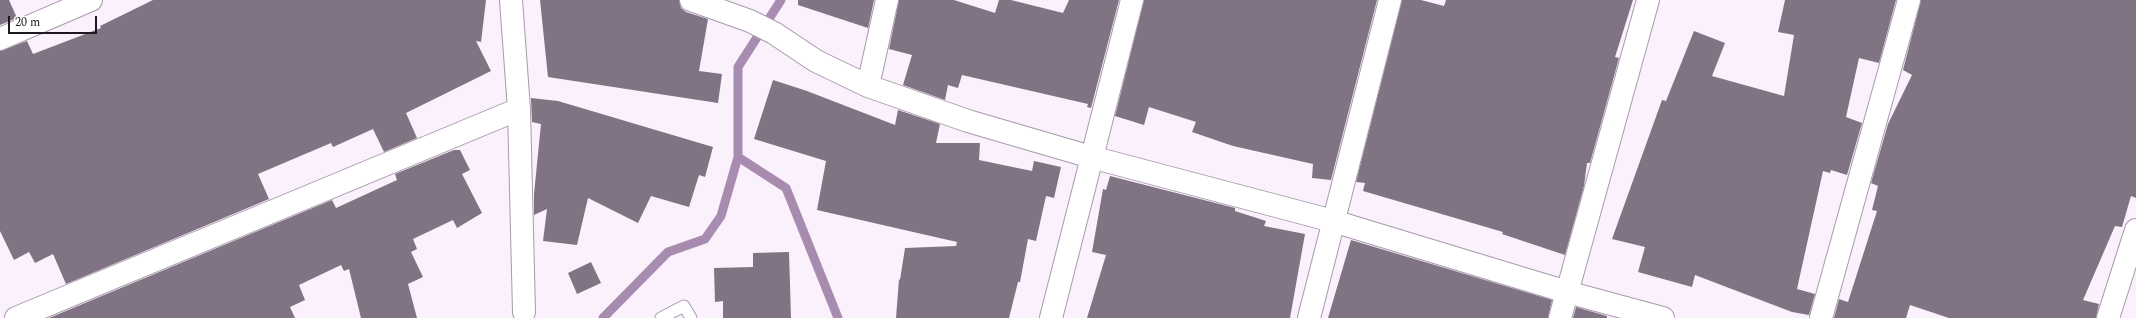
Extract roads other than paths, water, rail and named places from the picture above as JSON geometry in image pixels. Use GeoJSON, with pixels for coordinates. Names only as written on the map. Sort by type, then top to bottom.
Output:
{"type":"FeatureCollection","features":[{"type":"Feature","properties":{"kind":"street"},"geometry":{"type":"LineString","coordinates":[[0,39],[60,6],[91,0]]}},
{"type":"Feature","properties":{"kind":"street"},"geometry":{"type":"LineString","coordinates":[[511,0],[518,109],[524,312]]}},
{"type":"Feature","properties":{"kind":"street"},"geometry":{"type":"LineString","coordinates":[[691,0],[750,21],[774,33],[816,61],[868,86],[968,121],[1091,157],[1333,221],[1567,292],[1663,318]]}},
{"type":"Feature","properties":{"kind":"street"},"geometry":{"type":"LineString","coordinates":[[868,86],[887,0]]}},
{"type":"Feature","properties":{"kind":"street"},"geometry":{"type":"LineString","coordinates":[[1051,318],[1132,0]]}},
{"type":"Feature","properties":{"kind":"street"},"geometry":{"type":"LineString","coordinates":[[1309,318],[1390,0]]}},
{"type":"Feature","properties":{"kind":"street"},"geometry":{"type":"LineString","coordinates":[[1560,318],[1648,0]]}},
{"type":"Feature","properties":{"kind":"street"},"geometry":{"type":"LineString","coordinates":[[1821,318],[1909,0]]}},
{"type":"Feature","properties":{"kind":"street"},"geometry":{"type":"LineString","coordinates":[[16,318],[518,109]]}},
{"type":"Feature","properties":{"kind":"street"},"geometry":{"type":"LineString","coordinates":[[2108,318],[2136,230]]}},
{"type":"Feature","properties":{"kind":"lane"},"geometry":{"type":"LineString","coordinates":[[661,318],[684,306],[691,318]]}},
{"type":"Feature","properties":{"kind":"waterway"},"geometry":{"type":"LineString","coordinates":[[603,318],[668,252],[705,239],[721,216],[738,157],[738,67],[781,0]]}},
{"type":"Feature","properties":{"kind":"waterway"},"geometry":{"type":"LineString","coordinates":[[738,157],[786,188],[838,318]]}}]}
